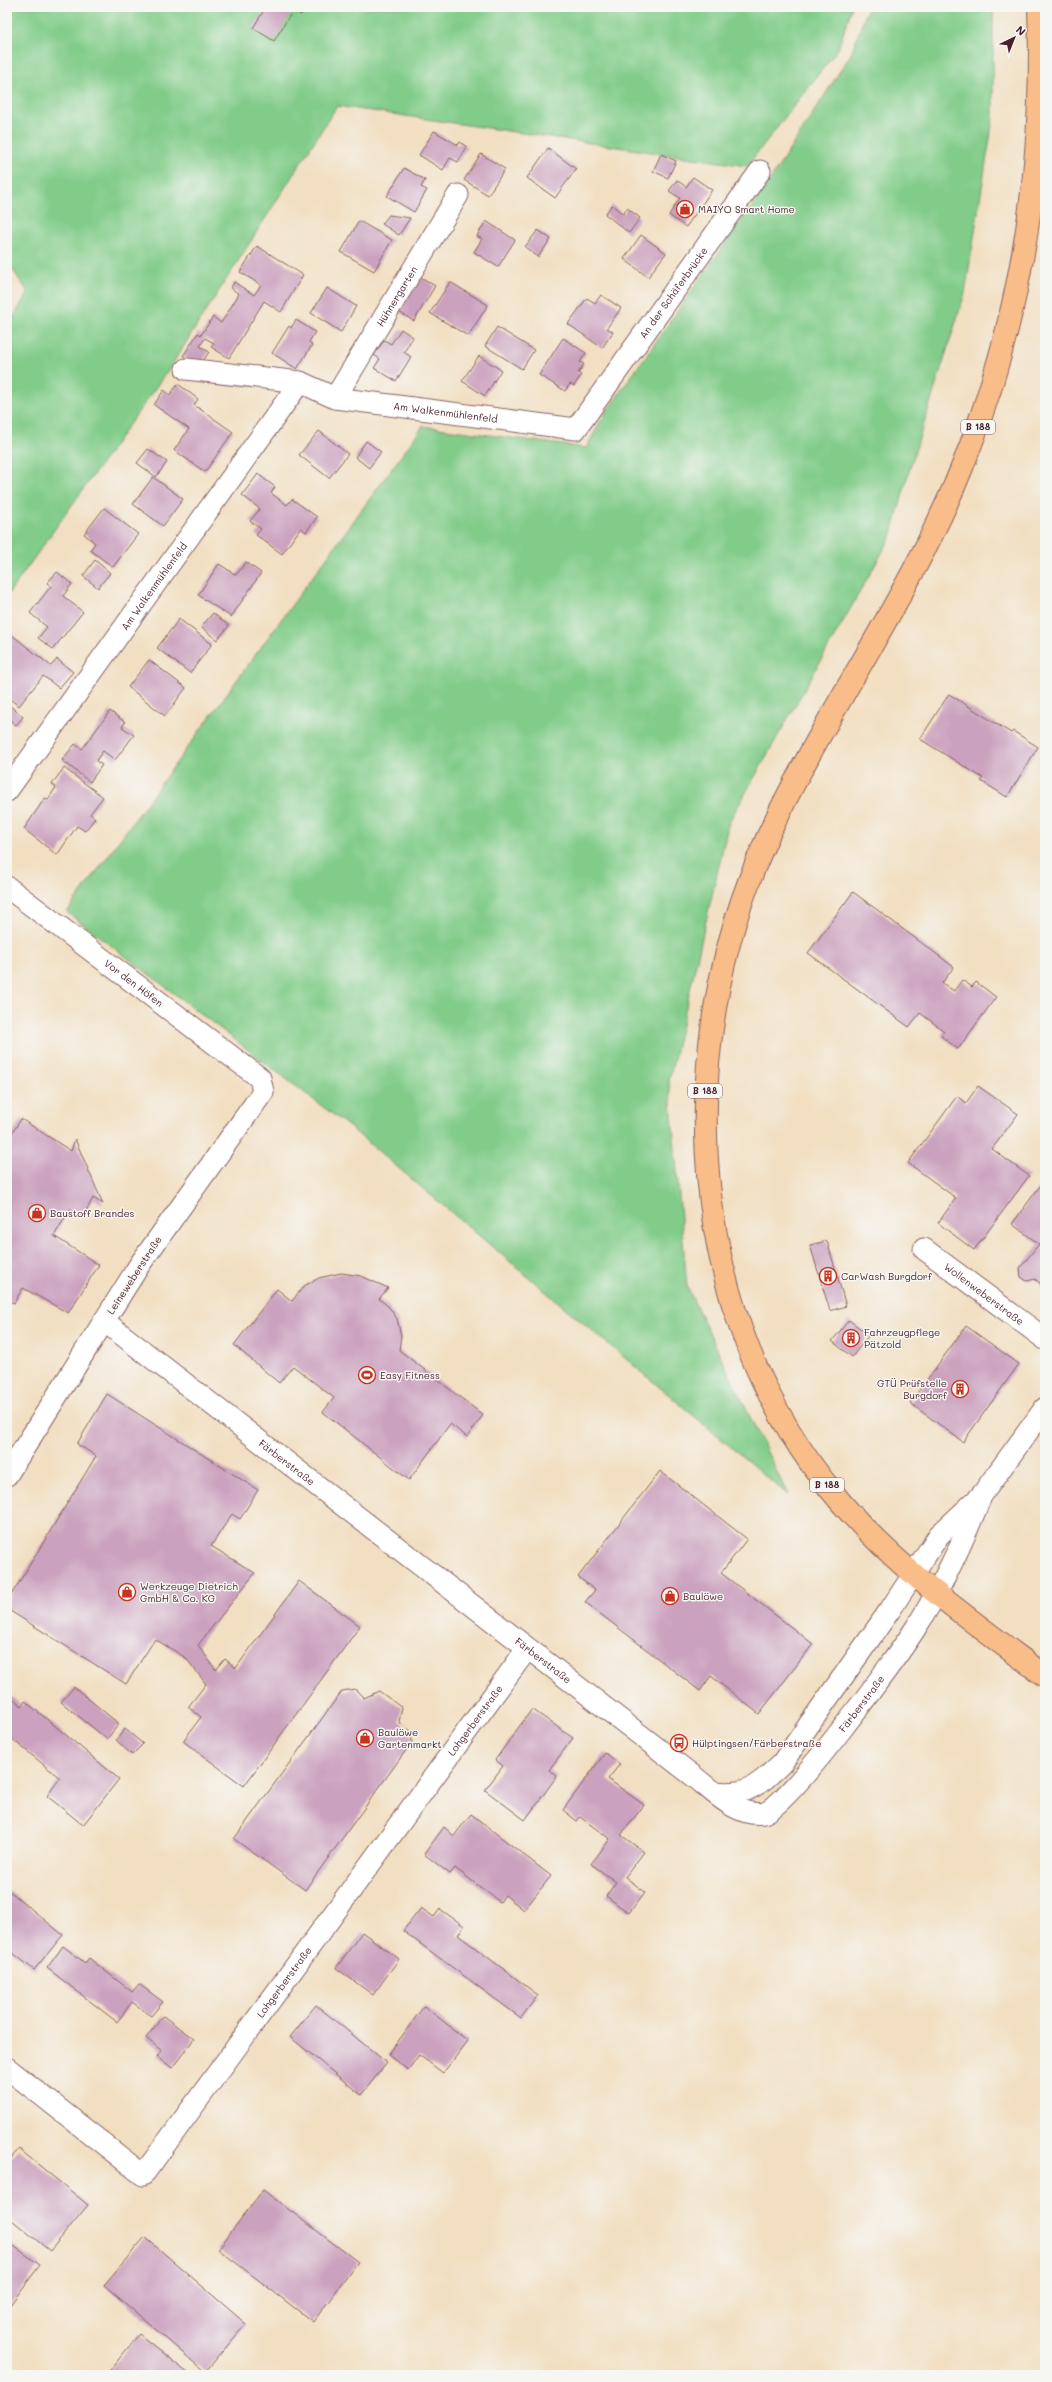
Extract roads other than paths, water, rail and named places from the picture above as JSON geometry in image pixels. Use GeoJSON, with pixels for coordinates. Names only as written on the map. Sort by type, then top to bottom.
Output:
{"type":"FeatureCollection","features":[{"type":"Feature","properties":{"kind":"main road","name":"B 188"},"geometry":{"type":"LineString","coordinates":[[1039,7],[1040,100],[1030,222],[1013,306],[990,390],[961,470],[930,536],[804,765],[750,878],[725,953],[716,992],[706,1071],[705,1150],[712,1213],[723,1268],[747,1344],[775,1407],[805,1457],[842,1503],[913,1574],[1045,1676]]}},
{"type":"Feature","properties":{"kind":"street","name":"An der Schäferbrücke"},"geometry":{"type":"LineString","coordinates":[[588,414],[760,171]]}},
{"type":"Feature","properties":{"kind":"street","name":"Hühnergarten"},"geometry":{"type":"LineString","coordinates":[[335,398],[458,195]]}},
{"type":"Feature","properties":{"kind":"street","name":"Am Walkenmühlenfeld"},"geometry":{"type":"LineString","coordinates":[[186,369],[300,382],[335,398],[576,429],[588,414]]}},
{"type":"Feature","properties":{"kind":"street","name":"Am Walkenmühlenfeld"},"geometry":{"type":"LineString","coordinates":[[7,791],[300,382]]}},
{"type":"Feature","properties":{"kind":"street","name":"Vor den Höfen"},"geometry":{"type":"LineString","coordinates":[[7,887],[260,1078]]}},
{"type":"Feature","properties":{"kind":"street","name":"Leineweberstraße"},"geometry":{"type":"LineString","coordinates":[[7,1475],[149,1251],[263,1092],[260,1078]]}},
{"type":"Feature","properties":{"kind":"street","name":"Wollenweberstraße"},"geometry":{"type":"LineString","coordinates":[[924,1249],[1045,1339]]}},
{"type":"Feature","properties":{"kind":"street","name":"Färberstraße"},"geometry":{"type":"LineString","coordinates":[[104,1321],[527,1649],[738,1810],[751,1814],[766,1813],[778,1805],[828,1746],[909,1638],[936,1592]]}},
{"type":"Feature","properties":{"kind":"street"},"geometry":{"type":"LineString","coordinates":[[715,1792],[734,1794],[746,1791],[770,1774],[782,1763],[939,1535],[981,1496],[1045,1408]]}},
{"type":"Feature","properties":{"kind":"street"},"geometry":{"type":"LineString","coordinates":[[936,1592],[962,1544],[981,1496]]}},
{"type":"Feature","properties":{"kind":"street","name":"Lohgerberstraße"},"geometry":{"type":"LineString","coordinates":[[7,2068],[143,2175],[527,1649]]}},
{"type":"Feature","properties":{"kind":"place","name":"MAIYO Smart Home"},"geometry":{"type":"Point","coordinates":[685,209]}},
{"type":"Feature","properties":{"kind":"place","name":"Baustoff Brandes"},"geometry":{"type":"Point","coordinates":[37,1213]}},
{"type":"Feature","properties":{"kind":"place","name":"CarWash Burgdorf"},"geometry":{"type":"Point","coordinates":[828,1276]}},
{"type":"Feature","properties":{"kind":"place","name":"Fahrzeugpflege Pätzold"},"geometry":{"type":"Point","coordinates":[851,1338]}},
{"type":"Feature","properties":{"kind":"place","name":"Easy Fitness"},"geometry":{"type":"Point","coordinates":[367,1375]}},
{"type":"Feature","properties":{"kind":"place","name":"GTÜ Prüfstelle Burgdorf"},"geometry":{"type":"Point","coordinates":[960,1389]}},
{"type":"Feature","properties":{"kind":"place","name":"Werkzeuge Dietrich GmbH & Co. KG"},"geometry":{"type":"Point","coordinates":[127,1592]}},
{"type":"Feature","properties":{"kind":"place","name":"Baulöwe"},"geometry":{"type":"Point","coordinates":[670,1596]}},
{"type":"Feature","properties":{"kind":"place","name":"Baulöwe Gartenmarkt"},"geometry":{"type":"Point","coordinates":[365,1738]}},
{"type":"Feature","properties":{"kind":"place","name":"Hülptingsen/Färberstraße"},"geometry":{"type":"Point","coordinates":[679,1743]}}]}
